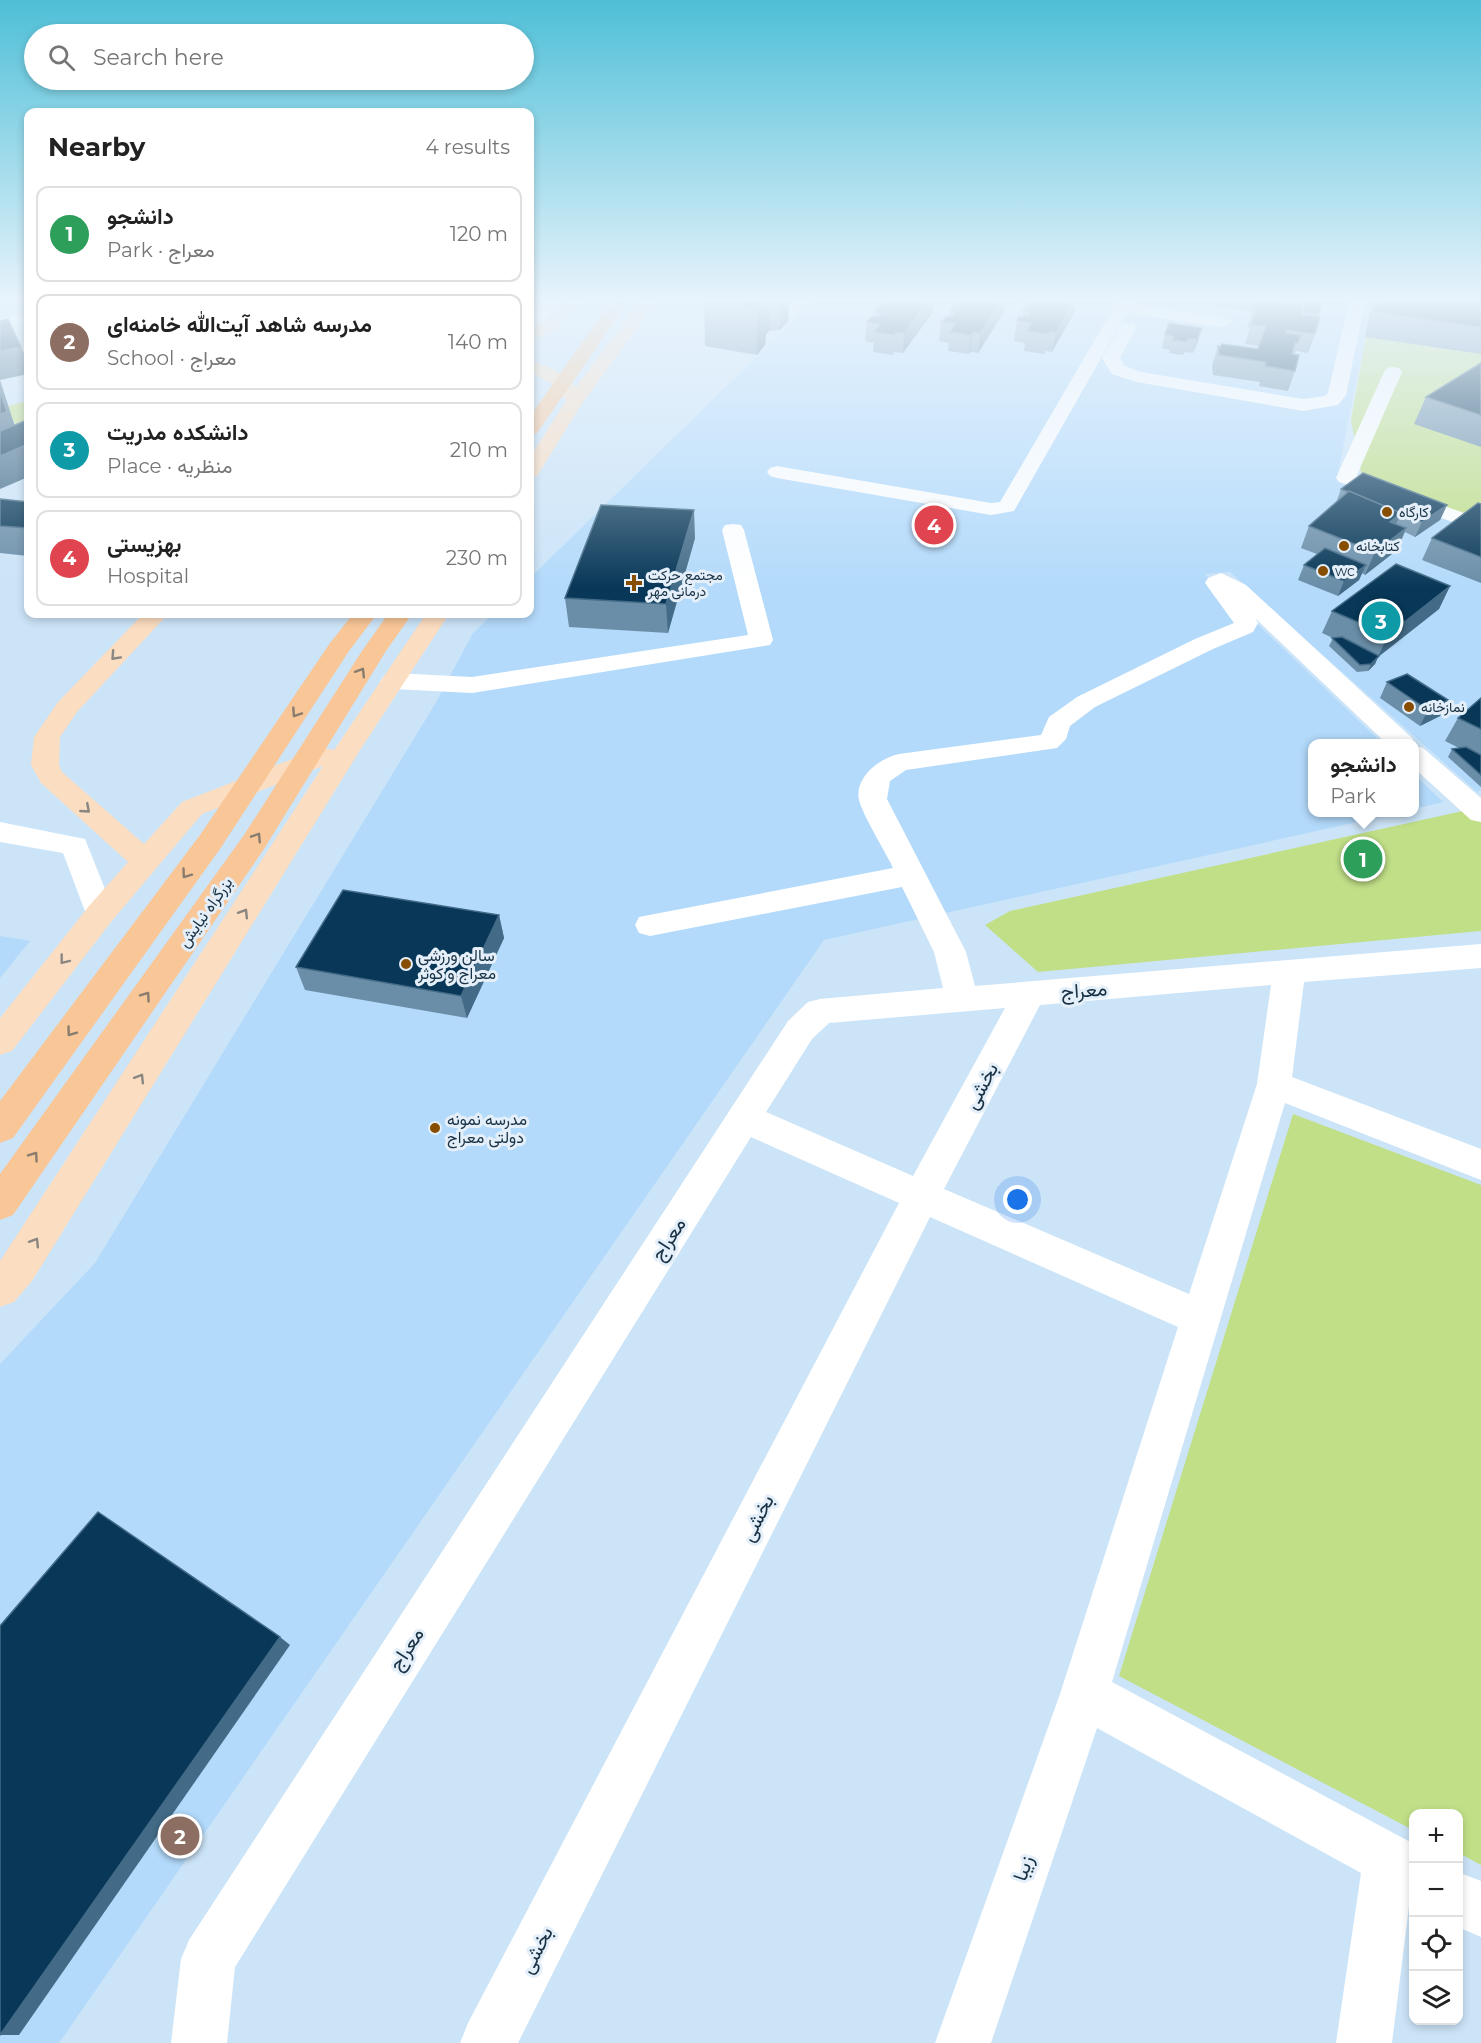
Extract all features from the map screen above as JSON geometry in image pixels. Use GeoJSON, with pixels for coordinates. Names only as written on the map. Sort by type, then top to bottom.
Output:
{"type":"FeatureCollection","features":[{"type":"Feature","properties":{"kind":"highway"},"geometry":{"type":"LineString","coordinates":[[534,423],[552,397]]}},
{"type":"Feature","properties":{"kind":"highway"},"geometry":{"type":"LineString","coordinates":[[0,1128],[210,842],[339,648],[362,618]]}},
{"type":"Feature","properties":{"kind":"highway","name":"بزرگراه نیایش"},"geometry":{"type":"LineString","coordinates":[[0,1204],[254,842],[397,618]]}},
{"type":"Feature","properties":{"kind":"main road"},"geometry":{"type":"LineString","coordinates":[[534,466],[578,397]]}},
{"type":"Feature","properties":{"kind":"main road"},"geometry":{"type":"LineString","coordinates":[[145,861],[51,777],[45,765],[47,737],[67,707],[152,618]]}},
{"type":"Feature","properties":{"kind":"main road","name":"بزرگراه نیایش"},"geometry":{"type":"LineString","coordinates":[[0,1289],[18,1269],[349,747],[434,618]]}},
{"type":"Feature","properties":{"kind":"main road"},"geometry":{"type":"LineString","coordinates":[[0,1042],[100,914],[192,808],[349,747]]}},
{"type":"Feature","properties":{"kind":"street"},"geometry":{"type":"LineString","coordinates":[[777,472],[976,506],[1007,507],[1076,397]]}},
{"type":"Feature","properties":{"kind":"street"},"geometry":{"type":"LineString","coordinates":[[1258,397],[1303,405],[1331,401],[1335,397]]}},
{"type":"Feature","properties":{"kind":"street"},"geometry":{"type":"LineString","coordinates":[[1382,397],[1346,478],[1481,526]]}},
{"type":"Feature","properties":{"kind":"street"},"geometry":{"type":"LineString","coordinates":[[393,681],[472,685],[761,640],[733,530]]}},
{"type":"Feature","properties":{"kind":"street"},"geometry":{"type":"LineString","coordinates":[[962,999],[950,952],[873,799],[874,781],[880,773],[899,762],[914,758],[1053,740],[1058,723],[1086,702],[1204,644],[1245,627],[1246,623],[1216,581],[1223,580],[1232,585],[1398,739]]}},
{"type":"Feature","properties":{"kind":"street"},"geometry":{"type":"LineString","coordinates":[[1419,758],[1481,813]]}},
{"type":"Feature","properties":{"kind":"street"},"geometry":{"type":"LineString","coordinates":[[0,832],[75,846],[100,914]]}},
{"type":"Feature","properties":{"kind":"street"},"geometry":{"type":"LineString","coordinates":[[650,925],[911,875]]}},
{"type":"Feature","properties":{"kind":"street","name":"معراج"},"geometry":{"type":"LineString","coordinates":[[199,2043],[208,1959],[800,1030],[820,1011],[1288,974],[1481,956]]}},
{"type":"Feature","properties":{"kind":"street","name":"زیبا"},"geometry":{"type":"LineString","coordinates":[[963,2043],[1083,1694],[1199,1317],[1274,1084],[1288,974]]}},
{"type":"Feature","properties":{"kind":"street","name":"بخشی"},"geometry":{"type":"LineString","coordinates":[[488,2043],[921,1197],[1029,994]]}},
{"type":"Feature","properties":{"kind":"street"},"geometry":{"type":"LineString","coordinates":[[1274,1084],[1481,1165]]}},
{"type":"Feature","properties":{"kind":"street"},"geometry":{"type":"LineString","coordinates":[[745,1119],[1199,1317]]}},
{"type":"Feature","properties":{"kind":"street"},"geometry":{"type":"LineString","coordinates":[[1083,1694],[1401,1867],[1364,2043]]}},
{"type":"Feature","properties":{"kind":"street"},"geometry":{"type":"LineString","coordinates":[[1463,1901],[1481,1910]]}},
{"type":"Feature","properties":{"kind":"shaded area"},"geometry":{"type":"Polygon","coordinates":[[[715,397],[1353,397],[1337,478],[1481,530],[1481,790],[1477,792],[1230,572],[1205,574],[1378,739],[1308,739],[1308,817],[1380,817],[824,940],[59,2043],[0,2043],[0,1364],[95,1263],[435,704],[473,633],[489,618],[534,618],[534,574],[715,397]]]}},
{"type":"Feature","properties":{"kind":"shaded area"},"geometry":{"type":"Polygon","coordinates":[[[1419,779],[1443,802],[1419,808],[1419,779]]]}},
{"type":"Feature","properties":{"kind":"shaded area"},"geometry":{"type":"Polygon","coordinates":[[[0,936],[30,941],[0,978],[0,936]]]}},
{"type":"Feature","properties":{"kind":"green space"},"geometry":{"type":"Polygon","coordinates":[[[1355,397],[1481,397],[1481,524],[1363,482],[1351,420],[1355,397]]]}},
{"type":"Feature","properties":{"kind":"green space"},"geometry":{"type":"Polygon","coordinates":[[[24,402],[24,423],[17,426],[3,407],[24,402]]]}},
{"type":"Feature","properties":{"kind":"green space"},"geometry":{"type":"Polygon","coordinates":[[[1481,807],[1481,931],[1038,972],[985,925],[1010,911],[1481,807]]]}},
{"type":"Feature","properties":{"kind":"green space"},"geometry":{"type":"Polygon","coordinates":[[[1293,1114],[1481,1185],[1481,1865],[1463,1855],[1463,1809],[1409,1809],[1409,1828],[1119,1676],[1293,1114]]]}},
{"type":"Feature","properties":{"kind":"building"},"geometry":{"type":"Polygon","coordinates":[[[0,397],[2,397],[7,412],[0,414],[0,397]]]}},
{"type":"Feature","properties":{"kind":"building"},"geometry":{"type":"Polygon","coordinates":[[[1427,397],[1481,397],[1481,415],[1427,397]]]}},
{"type":"Feature","properties":{"kind":"building"},"geometry":{"type":"Polygon","coordinates":[[[24,422],[24,446],[0,456],[0,431],[24,422]]]}},
{"type":"Feature","properties":{"kind":"building"},"geometry":{"type":"Polygon","coordinates":[[[1363,473],[1447,505],[1422,522],[1341,489],[1363,473]]]}},
{"type":"Feature","properties":{"kind":"building"},"geometry":{"type":"Polygon","coordinates":[[[1349,491],[1401,513],[1390,522],[1406,528],[1375,552],[1309,526],[1349,491]]]}},
{"type":"Feature","properties":{"kind":"building"},"geometry":{"type":"Polygon","coordinates":[[[0,499],[24,502],[24,528],[0,526],[0,499]]]}},
{"type":"Feature","properties":{"kind":"building"},"geometry":{"type":"Polygon","coordinates":[[[1478,503],[1481,504],[1481,557],[1432,538],[1478,503]]]}},
{"type":"Feature","properties":{"kind":"building","name":"مجتمع حرکت درمانی مهر"},"geometry":{"type":"Polygon","coordinates":[[[601,505],[694,510],[666,604],[565,598],[601,505]]]}},
{"type":"Feature","properties":{"kind":"building"},"geometry":{"type":"Polygon","coordinates":[[[1325,548],[1366,565],[1344,581],[1304,565],[1325,548]]]}},
{"type":"Feature","properties":{"kind":"building"},"geometry":{"type":"Polygon","coordinates":[[[1396,564],[1450,586],[1388,635],[1332,611],[1396,564]]]}},
{"type":"Feature","properties":{"kind":"building"},"geometry":{"type":"Polygon","coordinates":[[[1342,637],[1379,656],[1371,664],[1360,665],[1332,638],[1342,637]]]}},
{"type":"Feature","properties":{"kind":"building"},"geometry":{"type":"Polygon","coordinates":[[[1407,674],[1448,700],[1428,710],[1387,682],[1407,674]]]}},
{"type":"Feature","properties":{"kind":"building"},"geometry":{"type":"Polygon","coordinates":[[[1481,698],[1481,729],[1458,718],[1481,698]]]}},
{"type":"Feature","properties":{"kind":"building"},"geometry":{"type":"Polygon","coordinates":[[[1466,747],[1481,755],[1481,775],[1452,749],[1466,747]]]}},
{"type":"Feature","properties":{"kind":"building","name":"سالن ورزشی معراج و کوثر"},"geometry":{"type":"Polygon","coordinates":[[[343,890],[499,915],[461,996],[296,967],[343,890]]]}},
{"type":"Feature","properties":{"kind":"building"},"geometry":{"type":"Polygon","coordinates":[[[98,1512],[280,1637],[0,2035],[0,1626],[98,1512]]]}},
{"type":"Feature","properties":{"kind":"place","name":"کارگاه"},"geometry":{"type":"Point","coordinates":[1387,512]}},
{"type":"Feature","properties":{"kind":"place","name":"بهزیستی"},"geometry":{"type":"Point","coordinates":[934,525]}},
{"type":"Feature","properties":{"kind":"place","name":"کتابخانه"},"geometry":{"type":"Point","coordinates":[1344,546]}},
{"type":"Feature","properties":{"kind":"place","name":"wc"},"geometry":{"type":"Point","coordinates":[1323,571]}},
{"type":"Feature","properties":{"kind":"place","name":"مجتمع حرکت درمانی مهر"},"geometry":{"type":"Point","coordinates":[634,583]}},
{"type":"Feature","properties":{"kind":"place","name":"دانشکده مدریت"},"geometry":{"type":"Point","coordinates":[1381,621]}},
{"type":"Feature","properties":{"kind":"place","name":"نمازخانه"},"geometry":{"type":"Point","coordinates":[1409,707]}},
{"type":"Feature","properties":{"kind":"place","name":"دانشجو"},"geometry":{"type":"Point","coordinates":[1363,859]}},
{"type":"Feature","properties":{"kind":"place","name":"سالن ورزشی معراج و کوثر"},"geometry":{"type":"Point","coordinates":[406,964]}},
{"type":"Feature","properties":{"kind":"place","name":"مدرسه نمونه دولتی معراج"},"geometry":{"type":"Point","coordinates":[435,1128]}},
{"type":"Feature","properties":{"kind":"place","name":"مدرسه شاهد آیت‌الله خامنه‌ای"},"geometry":{"type":"Point","coordinates":[180,1836]}}]}
